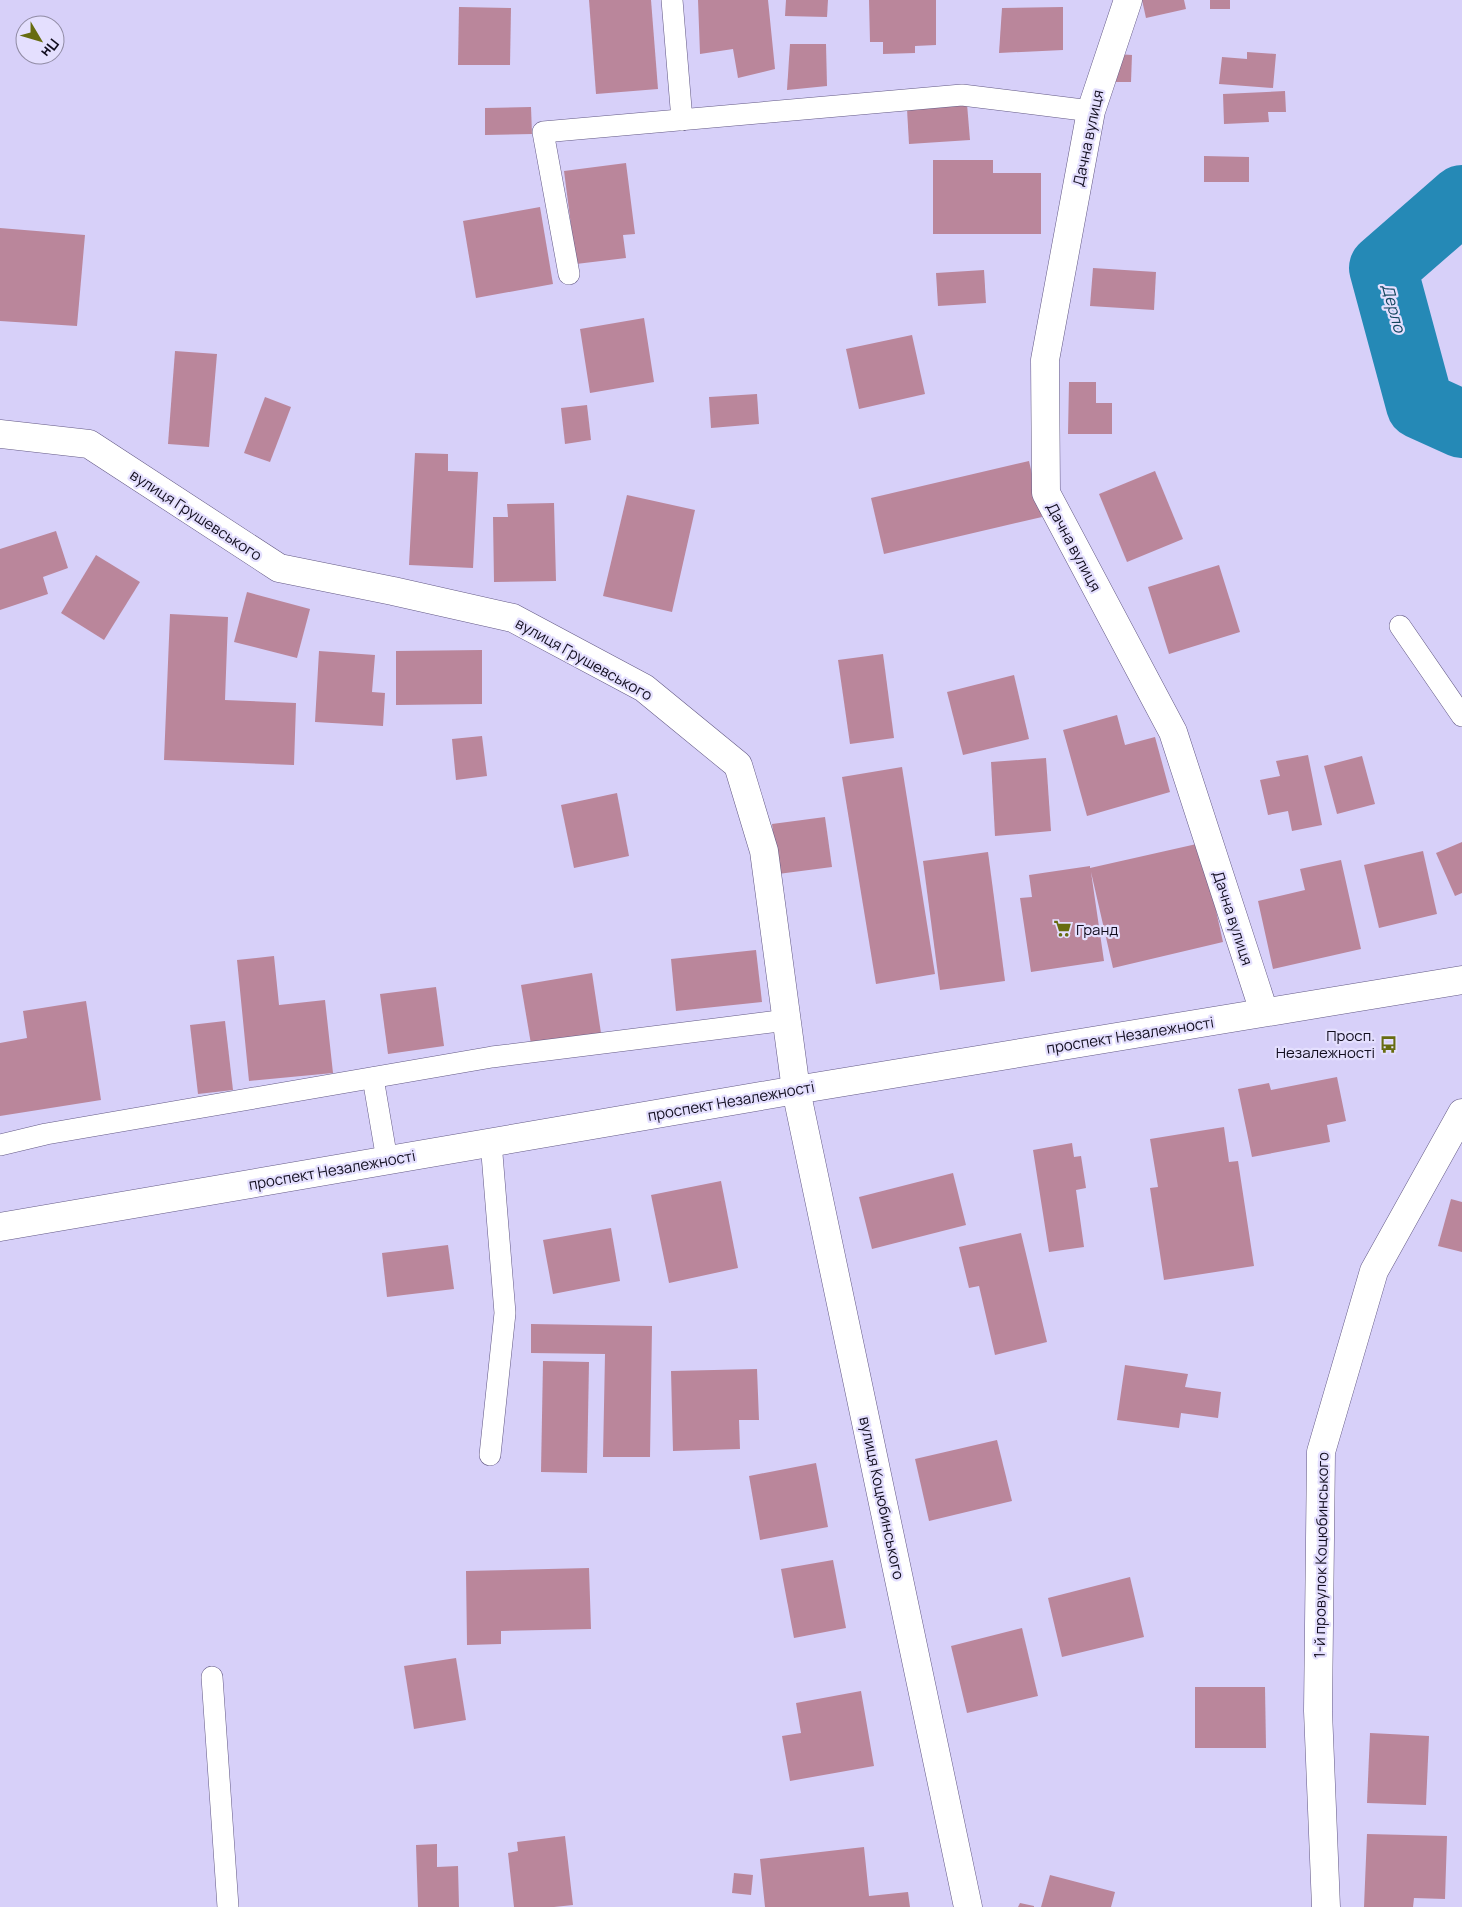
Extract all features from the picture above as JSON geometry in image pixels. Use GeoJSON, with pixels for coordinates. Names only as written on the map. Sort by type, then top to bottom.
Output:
{"type":"FeatureCollection","features":[{"type":"Feature","properties":{"kind":"street","name":"Дачна вулиця"},"geometry":{"type":"LineString","coordinates":[[1128,0],[1091,111],[1045,360],[1046,493],[1173,732],[1264,1012]]}},
{"type":"Feature","properties":{"kind":"street","name":"вулиця Грушевського"},"geometry":{"type":"LineString","coordinates":[[0,434],[89,444],[279,568],[513,618],[644,688],[738,765],[764,851],[796,1090]]}},
{"type":"Feature","properties":{"kind":"street","name":"проспект Незалежності"},"geometry":{"type":"LineString","coordinates":[[0,1227],[796,1090],[1462,980]]}},
{"type":"Feature","properties":{"kind":"street","name":"вулиця Коцюбинського"},"geometry":{"type":"LineString","coordinates":[[796,1090],[968,1907]]}},
{"type":"Feature","properties":{"kind":"street","name":"1-й провулок Коцюбинського"},"geometry":{"type":"LineString","coordinates":[[1326,1907],[1318,1712],[1320,1452],[1374,1271],[1462,1113]]}},
{"type":"Feature","properties":{"kind":"lane"},"geometry":{"type":"LineString","coordinates":[[672,0],[682,120]]}},
{"type":"Feature","properties":{"kind":"lane"},"geometry":{"type":"LineString","coordinates":[[569,274],[543,132],[962,95],[1091,111]]}},
{"type":"Feature","properties":{"kind":"lane"},"geometry":{"type":"LineString","coordinates":[[1400,626],[1462,716]]}},
{"type":"Feature","properties":{"kind":"lane"},"geometry":{"type":"LineString","coordinates":[[0,1145],[56,1132],[492,1057],[787,1020]]}},
{"type":"Feature","properties":{"kind":"lane"},"geometry":{"type":"LineString","coordinates":[[373,1078],[387,1160]]}},
{"type":"Feature","properties":{"kind":"lane"},"geometry":{"type":"LineString","coordinates":[[490,1455],[505,1313],[491,1142]]}},
{"type":"Feature","properties":{"kind":"lane"},"geometry":{"type":"LineString","coordinates":[[212,1677],[228,1907]]}},
{"type":"Feature","properties":{"kind":"building"},"geometry":{"type":"Polygon","coordinates":[[[589,0],[651,0],[658,89],[596,94],[589,0]]]}},
{"type":"Feature","properties":{"kind":"building"},"geometry":{"type":"Polygon","coordinates":[[[698,0],[768,0],[775,69],[738,78],[733,49],[700,54],[698,0]]]}},
{"type":"Feature","properties":{"kind":"building"},"geometry":{"type":"Polygon","coordinates":[[[786,0],[828,0],[827,17],[785,16],[786,0]]]}},
{"type":"Feature","properties":{"kind":"building"},"geometry":{"type":"Polygon","coordinates":[[[869,0],[936,0],[936,45],[915,46],[915,53],[883,54],[883,42],[870,42],[869,0]]]}},
{"type":"Feature","properties":{"kind":"building"},"geometry":{"type":"Polygon","coordinates":[[[1142,0],[1184,0],[1186,9],[1146,18],[1142,0]]]}},
{"type":"Feature","properties":{"kind":"building"},"geometry":{"type":"Polygon","coordinates":[[[1210,0],[1230,0],[1230,9],[1210,9],[1210,0]]]}},
{"type":"Feature","properties":{"kind":"building"},"geometry":{"type":"Polygon","coordinates":[[[459,7],[511,8],[510,65],[458,65],[459,7]]]}},
{"type":"Feature","properties":{"kind":"building"},"geometry":{"type":"Polygon","coordinates":[[[1063,7],[1063,50],[999,53],[1002,8],[1063,7]]]}},
{"type":"Feature","properties":{"kind":"building"},"geometry":{"type":"Polygon","coordinates":[[[790,44],[826,44],[827,86],[787,90],[790,44]]]}},
{"type":"Feature","properties":{"kind":"building"},"geometry":{"type":"Polygon","coordinates":[[[1247,52],[1276,54],[1273,88],[1219,84],[1222,57],[1247,59],[1247,52]]]}},
{"type":"Feature","properties":{"kind":"building"},"geometry":{"type":"Polygon","coordinates":[[[1117,54],[1132,55],[1131,82],[1116,82],[1117,54]]]}},
{"type":"Feature","properties":{"kind":"building"},"geometry":{"type":"Polygon","coordinates":[[[1285,91],[1286,112],[1268,112],[1269,122],[1224,124],[1223,94],[1285,91]]]}},
{"type":"Feature","properties":{"kind":"building"},"geometry":{"type":"Polygon","coordinates":[[[967,104],[970,140],[909,144],[907,109],[967,104]]]}},
{"type":"Feature","properties":{"kind":"building"},"geometry":{"type":"Polygon","coordinates":[[[531,107],[532,134],[485,135],[485,108],[531,107]]]}},
{"type":"Feature","properties":{"kind":"building"},"geometry":{"type":"Polygon","coordinates":[[[1204,156],[1249,157],[1249,182],[1204,182],[1204,156]]]}},
{"type":"Feature","properties":{"kind":"building"},"geometry":{"type":"Polygon","coordinates":[[[933,160],[993,160],[993,173],[1041,173],[1041,234],[933,234],[933,160]]]}},
{"type":"Feature","properties":{"kind":"building"},"geometry":{"type":"Polygon","coordinates":[[[626,163],[635,234],[623,235],[626,258],[576,264],[564,171],[626,163]]]}},
{"type":"Feature","properties":{"kind":"building"},"geometry":{"type":"Polygon","coordinates":[[[540,207],[553,284],[476,298],[463,221],[540,207]]]}},
{"type":"Feature","properties":{"kind":"building"},"geometry":{"type":"Polygon","coordinates":[[[0,228],[85,235],[77,326],[0,321],[0,228]]]}},
{"type":"Feature","properties":{"kind":"building"},"geometry":{"type":"Polygon","coordinates":[[[1093,268],[1156,272],[1154,310],[1090,306],[1093,268]]]}},
{"type":"Feature","properties":{"kind":"building"},"geometry":{"type":"Polygon","coordinates":[[[984,270],[986,303],[938,306],[936,273],[984,270]]]}},
{"type":"Feature","properties":{"kind":"building"},"geometry":{"type":"Polygon","coordinates":[[[644,318],[654,382],[590,393],[580,329],[644,318]]]}},
{"type":"Feature","properties":{"kind":"building"},"geometry":{"type":"Polygon","coordinates":[[[912,335],[925,394],[859,409],[846,349],[912,335]]]}},
{"type":"Feature","properties":{"kind":"building"},"geometry":{"type":"Polygon","coordinates":[[[175,351],[217,354],[209,447],[168,444],[175,351]]]}},
{"type":"Feature","properties":{"kind":"building"},"geometry":{"type":"Polygon","coordinates":[[[1069,382],[1096,382],[1096,403],[1112,403],[1112,434],[1068,434],[1069,382]]]}},
{"type":"Feature","properties":{"kind":"building"},"geometry":{"type":"Polygon","coordinates":[[[757,394],[759,424],[711,428],[709,397],[757,394]]]}},
{"type":"Feature","properties":{"kind":"building"},"geometry":{"type":"Polygon","coordinates":[[[265,397],[291,407],[270,462],[244,453],[265,397]]]}},
{"type":"Feature","properties":{"kind":"building"},"geometry":{"type":"Polygon","coordinates":[[[587,405],[591,440],[565,444],[561,408],[587,405]]]}},
{"type":"Feature","properties":{"kind":"building"},"geometry":{"type":"Polygon","coordinates":[[[415,453],[448,454],[448,471],[478,472],[473,568],[409,565],[415,453]]]}},
{"type":"Feature","properties":{"kind":"building"},"geometry":{"type":"Polygon","coordinates":[[[1029,461],[1042,517],[884,554],[871,498],[1029,461]]]}},
{"type":"Feature","properties":{"kind":"building"},"geometry":{"type":"Polygon","coordinates":[[[1155,471],[1183,539],[1127,562],[1099,494],[1155,471]]]}},
{"type":"Feature","properties":{"kind":"building"},"geometry":{"type":"Polygon","coordinates":[[[627,495],[695,510],[672,612],[603,596],[627,495]]]}},
{"type":"Feature","properties":{"kind":"building"},"geometry":{"type":"Polygon","coordinates":[[[554,503],[556,581],[494,582],[493,517],[508,517],[507,504],[554,503]]]}},
{"type":"Feature","properties":{"kind":"building"},"geometry":{"type":"Polygon","coordinates":[[[56,531],[68,568],[43,577],[48,594],[0,610],[0,549],[56,531]]]}},
{"type":"Feature","properties":{"kind":"building"},"geometry":{"type":"Polygon","coordinates":[[[96,555],[140,582],[104,640],[61,613],[96,555]]]}},
{"type":"Feature","properties":{"kind":"building"},"geometry":{"type":"Polygon","coordinates":[[[1219,565],[1240,632],[1169,654],[1148,587],[1219,565]]]}},
{"type":"Feature","properties":{"kind":"building"},"geometry":{"type":"Polygon","coordinates":[[[247,592],[310,609],[297,658],[234,642],[247,592]]]}},
{"type":"Feature","properties":{"kind":"building"},"geometry":{"type":"Polygon","coordinates":[[[170,614],[228,617],[225,700],[296,703],[294,765],[164,760],[170,614]]]}},
{"type":"Feature","properties":{"kind":"building"},"geometry":{"type":"Polygon","coordinates":[[[482,650],[482,704],[396,705],[396,651],[482,650]]]}},
{"type":"Feature","properties":{"kind":"building"},"geometry":{"type":"Polygon","coordinates":[[[319,651],[375,655],[372,692],[385,693],[383,726],[315,722],[319,651]]]}},
{"type":"Feature","properties":{"kind":"building"},"geometry":{"type":"Polygon","coordinates":[[[883,654],[894,738],[850,744],[838,660],[883,654]]]}},
{"type":"Feature","properties":{"kind":"building"},"geometry":{"type":"Polygon","coordinates":[[[1014,675],[1029,739],[963,755],[947,692],[1014,675]]]}},
{"type":"Feature","properties":{"kind":"building"},"geometry":{"type":"Polygon","coordinates":[[[1117,715],[1125,745],[1155,737],[1170,792],[1087,816],[1063,730],[1117,715]]]}},
{"type":"Feature","properties":{"kind":"building"},"geometry":{"type":"Polygon","coordinates":[[[482,736],[487,776],[456,780],[452,739],[482,736]]]}},
{"type":"Feature","properties":{"kind":"building"},"geometry":{"type":"Polygon","coordinates":[[[1308,755],[1322,825],[1292,831],[1288,811],[1268,815],[1260,780],[1280,776],[1276,761],[1308,755]]]}},
{"type":"Feature","properties":{"kind":"building"},"geometry":{"type":"Polygon","coordinates":[[[1362,756],[1375,804],[1337,814],[1324,766],[1362,756]]]}},
{"type":"Feature","properties":{"kind":"building"},"geometry":{"type":"Polygon","coordinates":[[[1046,758],[1051,831],[995,836],[991,762],[1046,758]]]}},
{"type":"Feature","properties":{"kind":"building"},"geometry":{"type":"Polygon","coordinates":[[[902,767],[935,974],[876,984],[842,777],[902,767]]]}},
{"type":"Feature","properties":{"kind":"building"},"geometry":{"type":"Polygon","coordinates":[[[617,793],[629,856],[574,868],[561,805],[617,793]]]}},
{"type":"Feature","properties":{"kind":"building"},"geometry":{"type":"Polygon","coordinates":[[[825,817],[832,867],[778,874],[772,824],[825,817]]]}},
{"type":"Feature","properties":{"kind":"building"},"geometry":{"type":"Polygon","coordinates":[[[1462,842],[1462,893],[1455,896],[1436,853],[1462,842]]]}},
{"type":"Feature","properties":{"kind":"building"},"geometry":{"type":"Polygon","coordinates":[[[1201,843],[1223,942],[1113,968],[1091,872],[1104,961],[1031,972],[1020,898],[1032,897],[1029,875],[1090,866],[1090,868],[1201,843]]]}},
{"type":"Feature","properties":{"kind":"building"},"geometry":{"type":"Polygon","coordinates":[[[1423,851],[1437,914],[1379,928],[1364,865],[1423,851]]]}},
{"type":"Feature","properties":{"kind":"building"},"geometry":{"type":"Polygon","coordinates":[[[988,852],[1005,981],[940,990],[923,861],[988,852]]]}},
{"type":"Feature","properties":{"kind":"building"},"geometry":{"type":"Polygon","coordinates":[[[1341,860],[1361,949],[1273,969],[1258,901],[1305,890],[1300,869],[1341,860]]]}},
{"type":"Feature","properties":{"kind":"building"},"geometry":{"type":"Polygon","coordinates":[[[756,950],[762,1002],[676,1011],[671,959],[756,950]]]}},
{"type":"Feature","properties":{"kind":"building"},"geometry":{"type":"Polygon","coordinates":[[[274,956],[279,1005],[325,1000],[333,1073],[249,1081],[237,960],[274,956]]]}},
{"type":"Feature","properties":{"kind":"building"},"geometry":{"type":"Polygon","coordinates":[[[592,973],[601,1033],[531,1044],[521,985],[592,973]]]}},
{"type":"Feature","properties":{"kind":"building"},"geometry":{"type":"Polygon","coordinates":[[[436,987],[444,1046],[388,1054],[380,994],[436,987]]]}},
{"type":"Feature","properties":{"kind":"building"},"geometry":{"type":"Polygon","coordinates":[[[86,1001],[101,1100],[0,1116],[0,1043],[27,1038],[23,1011],[86,1001]]]}},
{"type":"Feature","properties":{"kind":"building"},"geometry":{"type":"Polygon","coordinates":[[[225,1021],[233,1090],[198,1094],[190,1025],[225,1021]]]}},
{"type":"Feature","properties":{"kind":"building"},"geometry":{"type":"Polygon","coordinates":[[[1337,1077],[1346,1121],[1327,1125],[1330,1142],[1252,1157],[1238,1089],[1269,1083],[1271,1090],[1337,1077]]]}},
{"type":"Feature","properties":{"kind":"building"},"geometry":{"type":"Polygon","coordinates":[[[1224,1127],[1229,1162],[1238,1161],[1254,1266],[1164,1280],[1150,1188],[1158,1187],[1150,1139],[1224,1127]]]}},
{"type":"Feature","properties":{"kind":"building"},"geometry":{"type":"Polygon","coordinates":[[[1072,1143],[1074,1157],[1081,1156],[1086,1188],[1076,1190],[1084,1247],[1049,1252],[1033,1150],[1072,1143]]]}},
{"type":"Feature","properties":{"kind":"building"},"geometry":{"type":"Polygon","coordinates":[[[953,1173],[966,1225],[872,1249],[859,1197],[953,1173]]]}},
{"type":"Feature","properties":{"kind":"building"},"geometry":{"type":"Polygon","coordinates":[[[721,1181],[738,1268],[669,1283],[651,1195],[721,1181]]]}},
{"type":"Feature","properties":{"kind":"building"},"geometry":{"type":"Polygon","coordinates":[[[1451,1199],[1462,1202],[1462,1252],[1438,1246],[1451,1199]]]}},
{"type":"Feature","properties":{"kind":"building"},"geometry":{"type":"Polygon","coordinates":[[[611,1228],[620,1281],[553,1294],[543,1240],[611,1228]]]}},
{"type":"Feature","properties":{"kind":"building"},"geometry":{"type":"Polygon","coordinates":[[[1021,1233],[1047,1342],[995,1355],[979,1286],[969,1288],[959,1247],[1021,1233]]]}},
{"type":"Feature","properties":{"kind":"building"},"geometry":{"type":"Polygon","coordinates":[[[448,1245],[454,1289],[387,1297],[382,1253],[448,1245]]]}},
{"type":"Feature","properties":{"kind":"building"},"geometry":{"type":"Polygon","coordinates":[[[531,1324],[652,1326],[650,1457],[603,1457],[605,1354],[531,1353],[531,1324]]]}},
{"type":"Feature","properties":{"kind":"building"},"geometry":{"type":"Polygon","coordinates":[[[543,1361],[589,1362],[587,1473],[541,1472],[543,1361]]]}},
{"type":"Feature","properties":{"kind":"building"},"geometry":{"type":"Polygon","coordinates":[[[1125,1365],[1188,1374],[1185,1387],[1221,1392],[1218,1418],[1181,1413],[1179,1428],[1117,1420],[1125,1365]]]}},
{"type":"Feature","properties":{"kind":"building"},"geometry":{"type":"Polygon","coordinates":[[[757,1369],[759,1420],[739,1420],[740,1449],[673,1451],[671,1371],[757,1369]]]}},
{"type":"Feature","properties":{"kind":"building"},"geometry":{"type":"Polygon","coordinates":[[[997,1440],[1012,1501],[929,1521],[915,1459],[997,1440]]]}},
{"type":"Feature","properties":{"kind":"building"},"geometry":{"type":"Polygon","coordinates":[[[816,1463],[828,1527],[760,1540],[749,1476],[816,1463]]]}},
{"type":"Feature","properties":{"kind":"building"},"geometry":{"type":"Polygon","coordinates":[[[833,1560],[846,1628],[794,1638],[781,1569],[833,1560]]]}},
{"type":"Feature","properties":{"kind":"building"},"geometry":{"type":"Polygon","coordinates":[[[589,1568],[591,1629],[501,1631],[501,1644],[467,1645],[466,1571],[589,1568]]]}},
{"type":"Feature","properties":{"kind":"building"},"geometry":{"type":"Polygon","coordinates":[[[1130,1577],[1144,1637],[1062,1657],[1048,1598],[1130,1577]]]}},
{"type":"Feature","properties":{"kind":"building"},"geometry":{"type":"Polygon","coordinates":[[[1022,1628],[1038,1696],[967,1713],[951,1646],[1022,1628]]]}},
{"type":"Feature","properties":{"kind":"building"},"geometry":{"type":"Polygon","coordinates":[[[456,1658],[466,1720],[414,1729],[404,1666],[456,1658]]]}},
{"type":"Feature","properties":{"kind":"building"},"geometry":{"type":"Polygon","coordinates":[[[1195,1687],[1265,1687],[1266,1748],[1195,1748],[1195,1687]]]}},
{"type":"Feature","properties":{"kind":"building"},"geometry":{"type":"Polygon","coordinates":[[[861,1691],[874,1766],[790,1781],[782,1736],[801,1733],[796,1703],[861,1691]]]}},
{"type":"Feature","properties":{"kind":"building"},"geometry":{"type":"Polygon","coordinates":[[[1370,1733],[1429,1736],[1426,1805],[1367,1803],[1370,1733]]]}},
{"type":"Feature","properties":{"kind":"building"},"geometry":{"type":"Polygon","coordinates":[[[1367,1834],[1447,1836],[1445,1899],[1414,1898],[1413,1907],[1364,1907],[1367,1834]]]}},
{"type":"Feature","properties":{"kind":"building"},"geometry":{"type":"Polygon","coordinates":[[[565,1836],[573,1905],[514,1907],[508,1853],[518,1851],[517,1842],[565,1836]]]}},
{"type":"Feature","properties":{"kind":"building"},"geometry":{"type":"Polygon","coordinates":[[[437,1844],[437,1867],[458,1866],[459,1907],[418,1907],[416,1845],[437,1844]]]}},
{"type":"Feature","properties":{"kind":"building"},"geometry":{"type":"Polygon","coordinates":[[[864,1847],[869,1896],[908,1892],[910,1907],[765,1907],[760,1859],[864,1847]]]}},
{"type":"Feature","properties":{"kind":"building"},"geometry":{"type":"Polygon","coordinates":[[[734,1873],[753,1875],[751,1895],[732,1893],[734,1873]]]}},
{"type":"Feature","properties":{"kind":"building"},"geometry":{"type":"Polygon","coordinates":[[[1050,1875],[1115,1892],[1111,1907],[1041,1907],[1050,1875]]]}},
{"type":"Feature","properties":{"kind":"building"},"geometry":{"type":"Polygon","coordinates":[[[1020,1903],[1034,1906],[1034,1907],[1018,1907],[1020,1903]]]}},
{"type":"Feature","properties":{"kind":"waterway","name":"Дерло"},"geometry":{"type":"LineString","coordinates":[[1462,199],[1383,268],[1420,405],[1462,424]]}},
{"type":"Feature","properties":{"kind":"place","name":"Гранд"},"geometry":{"type":"Point","coordinates":[1062,929]}},
{"type":"Feature","properties":{"kind":"place","name":"Просп. Незалежності"},"geometry":{"type":"Point","coordinates":[1389,1044]}}]}
